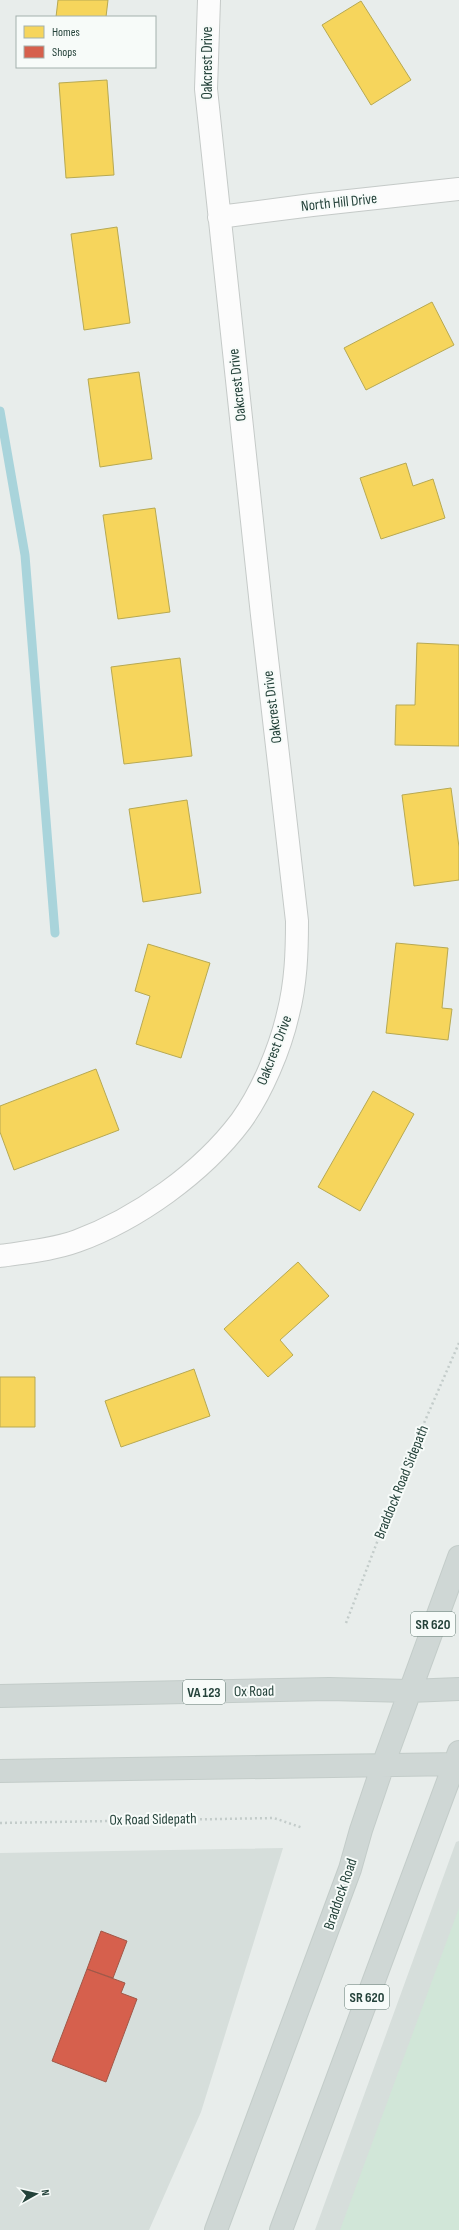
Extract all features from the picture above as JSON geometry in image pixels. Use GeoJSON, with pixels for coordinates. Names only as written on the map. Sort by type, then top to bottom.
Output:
{"type":"FeatureCollection","features":[{"type":"Feature","properties":{"kind":"main road","name":"Braddock Road"},"geometry":{"type":"LineString","coordinates":[[216,2230],[350,1869],[361,1830],[408,1691],[459,1557]]}},
{"type":"Feature","properties":{"kind":"main road","name":"Ox Road"},"geometry":{"type":"LineString","coordinates":[[0,1696],[329,1689],[408,1691],[459,1689]]}},
{"type":"Feature","properties":{"kind":"main road"},"geometry":{"type":"LineString","coordinates":[[0,1771],[383,1764],[458,1760]]}},
{"type":"Feature","properties":{"kind":"main road","name":"SR 620"},"geometry":{"type":"LineString","coordinates":[[281,2230],[458,1760]]}},
{"type":"Feature","properties":{"kind":"street","name":"Oakcrest Drive"},"geometry":{"type":"LineString","coordinates":[[0,1256],[41,1250],[76,1241],[116,1224],[156,1201],[190,1174],[241,1121],[256,1096],[280,1044],[289,1013],[296,971],[297,921],[262,616],[206,89],[209,0]]}},
{"type":"Feature","properties":{"kind":"street","name":"North Hill Drive"},"geometry":{"type":"LineString","coordinates":[[219,217],[312,205],[459,190]]}},
{"type":"Feature","properties":{"kind":"path","name":"Braddock Road Sidepath"},"geometry":{"type":"LineString","coordinates":[[346,1623],[414,1446],[459,1343]]}},
{"type":"Feature","properties":{"kind":"path","name":"Ox Road Sidepath"},"geometry":{"type":"LineString","coordinates":[[0,1823],[274,1818],[303,1828]]}},
{"type":"Feature","properties":{"kind":"shaded area"},"geometry":{"type":"Polygon","coordinates":[[[459,1841],[459,2230],[315,2230],[456,1842],[459,1841]]]}},
{"type":"Feature","properties":{"kind":"shaded area"},"geometry":{"type":"Polygon","coordinates":[[[283,1848],[201,2112],[149,2230],[0,2230],[0,1853],[283,1848]]]}},
{"type":"Feature","properties":{"kind":"green space"},"geometry":{"type":"Polygon","coordinates":[[[459,1908],[459,2230],[340,2230],[459,1908]]]}},
{"type":"Feature","properties":{"kind":"building: Homes"},"geometry":{"type":"Polygon","coordinates":[[[58,0],[108,0],[106,16],[56,16],[58,0]]]}},
{"type":"Feature","properties":{"kind":"building: Homes"},"geometry":{"type":"Polygon","coordinates":[[[361,1],[411,80],[371,105],[322,25],[361,1]]]}},
{"type":"Feature","properties":{"kind":"building: Homes"},"geometry":{"type":"Polygon","coordinates":[[[107,80],[114,175],[66,178],[59,83],[107,80]]]}},
{"type":"Feature","properties":{"kind":"building: Homes"},"geometry":{"type":"Polygon","coordinates":[[[117,227],[130,323],[84,330],[71,234],[117,227]]]}},
{"type":"Feature","properties":{"kind":"building: Homes"},"geometry":{"type":"Polygon","coordinates":[[[432,302],[454,345],[366,390],[344,348],[432,302]]]}},
{"type":"Feature","properties":{"kind":"building: Homes"},"geometry":{"type":"Polygon","coordinates":[[[139,372],[152,459],[100,467],[88,379],[139,372]]]}},
{"type":"Feature","properties":{"kind":"building: Homes"},"geometry":{"type":"Polygon","coordinates":[[[406,463],[413,486],[433,479],[445,518],[381,539],[360,478],[406,463]]]}},
{"type":"Feature","properties":{"kind":"building: Homes"},"geometry":{"type":"Polygon","coordinates":[[[155,508],[170,612],[118,619],[103,515],[155,508]]]}},
{"type":"Feature","properties":{"kind":"building: Homes"},"geometry":{"type":"Polygon","coordinates":[[[417,643],[459,645],[459,746],[395,745],[396,705],[415,705],[417,643]]]}},
{"type":"Feature","properties":{"kind":"building: Homes"},"geometry":{"type":"Polygon","coordinates":[[[180,658],[192,756],[124,764],[111,667],[180,658]]]}},
{"type":"Feature","properties":{"kind":"building: Homes"},"geometry":{"type":"Polygon","coordinates":[[[451,788],[459,847],[459,880],[414,886],[402,795],[451,788]]]}},
{"type":"Feature","properties":{"kind":"building: Homes"},"geometry":{"type":"Polygon","coordinates":[[[187,800],[201,893],[143,902],[129,809],[187,800]]]}},
{"type":"Feature","properties":{"kind":"building: Homes"},"geometry":{"type":"Polygon","coordinates":[[[396,943],[448,948],[442,1008],[452,1009],[448,1040],[386,1033],[396,943]]]}},
{"type":"Feature","properties":{"kind":"building: Homes"},"geometry":{"type":"Polygon","coordinates":[[[148,944],[210,963],[181,1058],[136,1044],[150,996],[135,991],[148,944]]]}},
{"type":"Feature","properties":{"kind":"building: Homes"},"geometry":{"type":"Polygon","coordinates":[[[96,1069],[119,1130],[14,1170],[0,1132],[0,1106],[96,1069]]]}},
{"type":"Feature","properties":{"kind":"building: Homes"},"geometry":{"type":"Polygon","coordinates":[[[373,1091],[414,1114],[360,1211],[318,1187],[373,1091]]]}},
{"type":"Feature","properties":{"kind":"building: Homes"},"geometry":{"type":"Polygon","coordinates":[[[298,1262],[329,1296],[280,1340],[293,1355],[268,1377],[224,1329],[298,1262]]]}},
{"type":"Feature","properties":{"kind":"building: Homes"},"geometry":{"type":"Polygon","coordinates":[[[194,1369],[210,1416],[121,1447],[105,1401],[194,1369]]]}},
{"type":"Feature","properties":{"kind":"building: Homes"},"geometry":{"type":"Polygon","coordinates":[[[0,1377],[35,1377],[35,1427],[0,1427],[0,1377]]]}},
{"type":"Feature","properties":{"kind":"building: Shops"},"geometry":{"type":"Polygon","coordinates":[[[101,1931],[127,1941],[113,1978],[87,1969],[101,1931]]]}},
{"type":"Feature","properties":{"kind":"building: Shops"},"geometry":{"type":"Polygon","coordinates":[[[87,1969],[125,1983],[121,1993],[137,1999],[106,2082],[52,2061],[87,1969]]]}},
{"type":"Feature","properties":{"kind":"waterway"},"geometry":{"type":"LineString","coordinates":[[0,411],[25,555],[55,933]]}}]}
